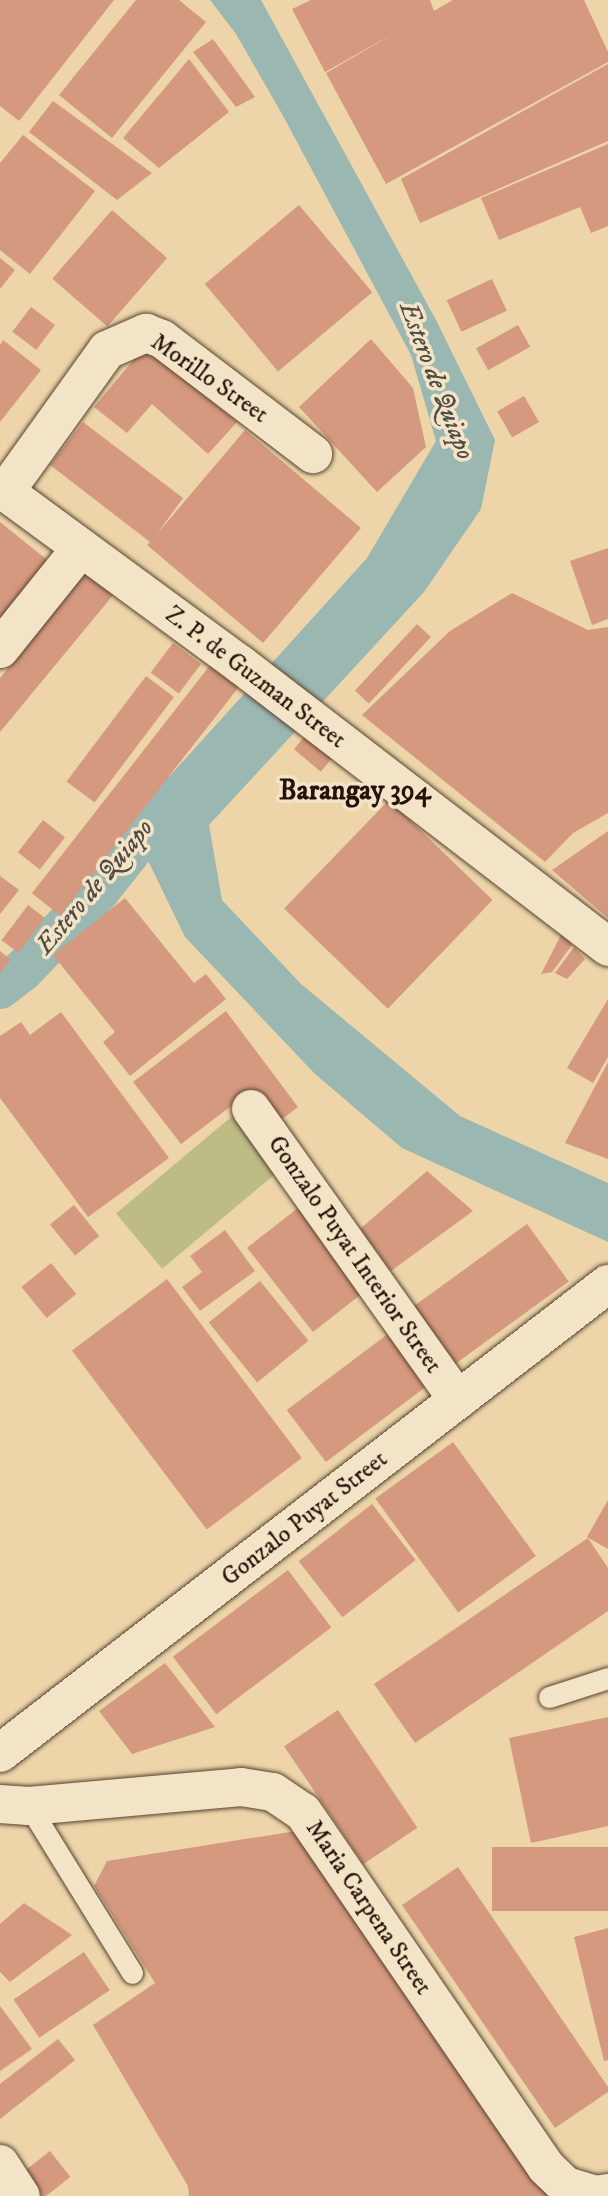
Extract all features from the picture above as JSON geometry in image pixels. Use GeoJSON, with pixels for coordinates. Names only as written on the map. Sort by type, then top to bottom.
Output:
{"type":"FeatureCollection","features":[{"type":"Feature","properties":{"kind":"street","name":"Morillo Street"},"geometry":{"type":"LineString","coordinates":[[3,490],[107,350],[146,333],[162,339],[313,454]]}},
{"type":"Feature","properties":{"kind":"street","name":"Z. P. de Guzman Street"},"geometry":{"type":"LineString","coordinates":[[3,490],[241,665],[608,947]]}},
{"type":"Feature","properties":{"kind":"street"},"geometry":{"type":"LineString","coordinates":[[0,649],[81,548]]}},
{"type":"Feature","properties":{"kind":"street","name":"Gonzalo Puyat Interior Street"},"geometry":{"type":"LineString","coordinates":[[251,1109],[458,1400]]}},
{"type":"Feature","properties":{"kind":"street","name":"Gonzalo Puyat Street"},"geometry":{"type":"LineString","coordinates":[[0,1753],[608,1284]]}},
{"type":"Feature","properties":{"kind":"street","name":"Maria Carpena Street"},"geometry":{"type":"LineString","coordinates":[[15,1805],[241,1787],[273,1792],[303,1812],[546,2167],[566,2186],[595,2195],[608,2193]]}},
{"type":"Feature","properties":{"kind":"street"},"geometry":{"type":"LineString","coordinates":[[0,2164],[21,2196]]}},
{"type":"Feature","properties":{"kind":"lane"},"geometry":{"type":"LineString","coordinates":[[549,1697],[608,1678]]}},
{"type":"Feature","properties":{"kind":"lane"},"geometry":{"type":"LineString","coordinates":[[15,1805],[132,1973]]}},
{"type":"Feature","properties":{"kind":"shaded area"},"geometry":{"type":"Polygon","coordinates":[[[237,1112],[283,1167],[162,1269],[116,1214],[237,1112]]]}},
{"type":"Feature","properties":{"kind":"water"},"geometry":{"type":"Polygon","coordinates":[[[210,0],[261,0],[436,320],[495,440],[481,509],[424,592],[209,825],[222,900],[301,984],[460,1116],[608,1183],[608,1242],[402,1148],[315,1074],[185,937],[138,840],[148,800],[367,558],[436,441],[411,355],[282,114],[236,34],[210,0]]]}},
{"type":"Feature","properties":{"kind":"building"},"geometry":{"type":"Polygon","coordinates":[[[0,0],[114,0],[19,121],[0,106],[0,0]]]}},
{"type":"Feature","properties":{"kind":"building"},"geometry":{"type":"Polygon","coordinates":[[[136,0],[179,0],[206,22],[112,138],[59,95],[136,0]]]}},
{"type":"Feature","properties":{"kind":"building"},"geometry":{"type":"Polygon","coordinates":[[[311,0],[430,0],[434,11],[453,0],[584,0],[608,52],[608,62],[386,184],[326,73],[400,30],[325,72],[292,9],[311,0]]]}},
{"type":"Feature","properties":{"kind":"building"},"geometry":{"type":"Polygon","coordinates":[[[213,39],[255,97],[236,107],[193,52],[213,39]]]}},
{"type":"Feature","properties":{"kind":"building"},"geometry":{"type":"Polygon","coordinates":[[[189,59],[229,112],[159,168],[123,138],[189,59]]]}},
{"type":"Feature","properties":{"kind":"building"},"geometry":{"type":"Polygon","coordinates":[[[608,64],[608,141],[420,223],[401,179],[608,64]]]}},
{"type":"Feature","properties":{"kind":"building"},"geometry":{"type":"Polygon","coordinates":[[[53,101],[152,173],[117,200],[29,132],[53,101]]]}},
{"type":"Feature","properties":{"kind":"building"},"geometry":{"type":"Polygon","coordinates":[[[23,135],[95,191],[30,274],[0,250],[0,163],[23,135]]]}},
{"type":"Feature","properties":{"kind":"building"},"geometry":{"type":"Polygon","coordinates":[[[608,144],[608,226],[591,233],[580,207],[499,240],[481,198],[608,144]]]}},
{"type":"Feature","properties":{"kind":"building"},"geometry":{"type":"Polygon","coordinates":[[[299,205],[372,292],[278,371],[205,284],[299,205]]]}},
{"type":"Feature","properties":{"kind":"building"},"geometry":{"type":"Polygon","coordinates":[[[112,210],[167,258],[107,327],[52,279],[112,210]]]}},
{"type":"Feature","properties":{"kind":"building"},"geometry":{"type":"Polygon","coordinates":[[[0,258],[15,270],[0,289],[0,258]]]}},
{"type":"Feature","properties":{"kind":"building"},"geometry":{"type":"Polygon","coordinates":[[[492,279],[507,311],[461,332],[447,300],[492,279]]]}},
{"type":"Feature","properties":{"kind":"building"},"geometry":{"type":"Polygon","coordinates":[[[31,307],[55,325],[36,350],[12,332],[31,307]]]}},
{"type":"Feature","properties":{"kind":"building"},"geometry":{"type":"Polygon","coordinates":[[[518,325],[530,347],[488,370],[476,348],[518,325]]]}},
{"type":"Feature","properties":{"kind":"building"},"geometry":{"type":"Polygon","coordinates":[[[371,339],[413,388],[426,447],[377,492],[299,407],[371,339]]]}},
{"type":"Feature","properties":{"kind":"building"},"geometry":{"type":"Polygon","coordinates":[[[3,340],[41,370],[0,422],[0,345],[3,340]]]}},
{"type":"Feature","properties":{"kind":"building"},"geometry":{"type":"Polygon","coordinates":[[[146,345],[237,422],[208,454],[152,404],[127,433],[94,407],[146,345]]]}},
{"type":"Feature","properties":{"kind":"building"},"geometry":{"type":"Polygon","coordinates":[[[524,396],[539,422],[512,437],[497,412],[524,396]]]}},
{"type":"Feature","properties":{"kind":"building"},"geometry":{"type":"Polygon","coordinates":[[[83,422],[183,498],[157,534],[245,430],[361,528],[263,643],[147,545],[150,542],[50,465],[83,422]]]}},
{"type":"Feature","properties":{"kind":"building"},"geometry":{"type":"Polygon","coordinates":[[[0,522],[56,567],[0,638],[0,522]]]}},
{"type":"Feature","properties":{"kind":"building"},"geometry":{"type":"Polygon","coordinates":[[[608,548],[608,619],[592,625],[570,561],[608,548]]]}},
{"type":"Feature","properties":{"kind":"building"},"geometry":{"type":"Polygon","coordinates":[[[87,571],[114,594],[0,732],[0,678],[87,571]]]}},
{"type":"Feature","properties":{"kind":"building"},"geometry":{"type":"Polygon","coordinates":[[[512,593],[588,630],[608,627],[608,813],[573,833],[545,862],[362,715],[450,631],[512,593]]]}},
{"type":"Feature","properties":{"kind":"building"},"geometry":{"type":"Polygon","coordinates":[[[417,624],[431,637],[369,704],[355,691],[417,624]]]}},
{"type":"Feature","properties":{"kind":"building"},"geometry":{"type":"Polygon","coordinates":[[[173,643],[201,664],[179,694],[151,673],[173,643]]]}},
{"type":"Feature","properties":{"kind":"building"},"geometry":{"type":"Polygon","coordinates":[[[211,664],[239,686],[60,915],[32,893],[211,664]]]}},
{"type":"Feature","properties":{"kind":"building"},"geometry":{"type":"Polygon","coordinates":[[[146,676],[174,697],[95,802],[67,781],[146,676]]]}},
{"type":"Feature","properties":{"kind":"building"},"geometry":{"type":"Polygon","coordinates":[[[310,730],[337,752],[321,772],[294,749],[310,730]]]}},
{"type":"Feature","properties":{"kind":"building"},"geometry":{"type":"Polygon","coordinates":[[[389,800],[493,900],[388,1009],[284,909],[389,800]]]}},
{"type":"Feature","properties":{"kind":"building"},"geometry":{"type":"Polygon","coordinates":[[[43,820],[65,837],[40,870],[18,852],[43,820]]]}},
{"type":"Feature","properties":{"kind":"building"},"geometry":{"type":"Polygon","coordinates":[[[608,831],[608,918],[552,870],[608,831]]]}},
{"type":"Feature","properties":{"kind":"building"},"geometry":{"type":"Polygon","coordinates":[[[0,876],[19,890],[0,914],[0,876]]]}},
{"type":"Feature","properties":{"kind":"building"},"geometry":{"type":"Polygon","coordinates":[[[125,898],[194,983],[206,974],[226,999],[130,1076],[103,1042],[115,1032],[53,955],[125,898]]]}},
{"type":"Feature","properties":{"kind":"building"},"geometry":{"type":"Polygon","coordinates":[[[28,905],[45,918],[18,953],[2,940],[28,905]]]}},
{"type":"Feature","properties":{"kind":"building"},"geometry":{"type":"Polygon","coordinates":[[[562,933],[572,945],[552,972],[541,974],[562,933]]]}},
{"type":"Feature","properties":{"kind":"building"},"geometry":{"type":"Polygon","coordinates":[[[574,947],[585,959],[567,979],[555,973],[574,947]]]}},
{"type":"Feature","properties":{"kind":"building"},"geometry":{"type":"Polygon","coordinates":[[[0,951],[11,960],[0,973],[0,951]]]}},
{"type":"Feature","properties":{"kind":"building"},"geometry":{"type":"Polygon","coordinates":[[[608,999],[608,1057],[593,1083],[567,1068],[608,999]]]}},
{"type":"Feature","properties":{"kind":"building"},"geometry":{"type":"Polygon","coordinates":[[[226,1011],[298,1107],[272,1127],[247,1094],[181,1144],[133,1082],[226,1011]]]}},
{"type":"Feature","properties":{"kind":"building"},"geometry":{"type":"Polygon","coordinates":[[[61,1012],[169,1158],[88,1217],[0,1098],[0,1036],[21,1022],[30,1035],[61,1012]]]}},
{"type":"Feature","properties":{"kind":"building"},"geometry":{"type":"Polygon","coordinates":[[[608,1062],[608,1159],[565,1143],[608,1062]]]}},
{"type":"Feature","properties":{"kind":"building"},"geometry":{"type":"Polygon","coordinates":[[[427,1171],[473,1211],[391,1271],[360,1229],[427,1171]]]}},
{"type":"Feature","properties":{"kind":"building"},"geometry":{"type":"Polygon","coordinates":[[[303,1204],[369,1288],[313,1332],[247,1248],[303,1204]]]}},
{"type":"Feature","properties":{"kind":"building"},"geometry":{"type":"Polygon","coordinates":[[[74,1205],[99,1236],[75,1256],[50,1225],[74,1205]]]}},
{"type":"Feature","properties":{"kind":"building"},"geometry":{"type":"Polygon","coordinates":[[[527,1224],[569,1281],[453,1365],[411,1308],[527,1224]]]}},
{"type":"Feature","properties":{"kind":"building"},"geometry":{"type":"Polygon","coordinates":[[[225,1230],[255,1271],[200,1311],[182,1287],[202,1272],[190,1256],[225,1230]]]}},
{"type":"Feature","properties":{"kind":"building"},"geometry":{"type":"Polygon","coordinates":[[[51,1263],[76,1294],[47,1318],[21,1287],[51,1263]]]}},
{"type":"Feature","properties":{"kind":"building"},"geometry":{"type":"Polygon","coordinates":[[[167,1279],[302,1458],[207,1530],[72,1351],[167,1279]]]}},
{"type":"Feature","properties":{"kind":"building"},"geometry":{"type":"Polygon","coordinates":[[[260,1281],[308,1341],[257,1382],[209,1323],[260,1281]]]}},
{"type":"Feature","properties":{"kind":"building"},"geometry":{"type":"Polygon","coordinates":[[[397,1327],[436,1379],[326,1462],[287,1410],[397,1327]]]}},
{"type":"Feature","properties":{"kind":"building"},"geometry":{"type":"Polygon","coordinates":[[[453,1442],[536,1556],[458,1612],[375,1498],[453,1442]]]}},
{"type":"Feature","properties":{"kind":"building"},"geometry":{"type":"Polygon","coordinates":[[[608,1500],[608,1549],[587,1537],[608,1500]]]}},
{"type":"Feature","properties":{"kind":"building"},"geometry":{"type":"Polygon","coordinates":[[[372,1504],[416,1560],[342,1617],[299,1561],[372,1504]]]}},
{"type":"Feature","properties":{"kind":"building"},"geometry":{"type":"Polygon","coordinates":[[[588,1538],[608,1568],[608,1611],[415,1743],[374,1684],[588,1538]]]}},
{"type":"Feature","properties":{"kind":"building"},"geometry":{"type":"Polygon","coordinates":[[[288,1570],[331,1628],[216,1714],[173,1657],[288,1570]]]}},
{"type":"Feature","properties":{"kind":"building"},"geometry":{"type":"Polygon","coordinates":[[[165,1663],[215,1727],[132,1754],[99,1711],[165,1663]]]}},
{"type":"Feature","properties":{"kind":"building"},"geometry":{"type":"Polygon","coordinates":[[[338,1710],[417,1828],[364,1864],[284,1746],[338,1710]]]}},
{"type":"Feature","properties":{"kind":"building"},"geometry":{"type":"Polygon","coordinates":[[[608,1717],[608,1826],[531,1843],[509,1738],[608,1717]]]}},
{"type":"Feature","properties":{"kind":"building"},"geometry":{"type":"Polygon","coordinates":[[[296,1831],[555,2196],[189,2196],[188,2186],[93,2025],[155,1983],[94,1886],[107,1861],[296,1831]]]}},
{"type":"Feature","properties":{"kind":"building"},"geometry":{"type":"Polygon","coordinates":[[[492,1847],[608,1847],[608,1911],[492,1911],[492,1847]]]}},
{"type":"Feature","properties":{"kind":"building"},"geometry":{"type":"Polygon","coordinates":[[[458,1867],[608,2087],[608,2092],[555,2128],[402,1905],[458,1867]]]}},
{"type":"Feature","properties":{"kind":"building"},"geometry":{"type":"Polygon","coordinates":[[[24,1903],[72,1935],[10,1982],[0,1972],[0,1924],[24,1903]]]}},
{"type":"Feature","properties":{"kind":"building"},"geometry":{"type":"Polygon","coordinates":[[[608,1928],[608,2060],[604,2061],[574,1937],[608,1928]]]}},
{"type":"Feature","properties":{"kind":"building"},"geometry":{"type":"Polygon","coordinates":[[[84,1952],[110,1990],[39,2038],[14,2000],[84,1952]]]}},
{"type":"Feature","properties":{"kind":"building"},"geometry":{"type":"Polygon","coordinates":[[[0,2006],[32,2049],[0,2071],[0,2006]]]}},
{"type":"Feature","properties":{"kind":"building"},"geometry":{"type":"Polygon","coordinates":[[[58,2039],[75,2060],[0,2119],[0,2084],[58,2039]]]}},
{"type":"Feature","properties":{"kind":"building"},"geometry":{"type":"Polygon","coordinates":[[[50,2151],[70,2177],[46,2196],[42,2196],[23,2172],[50,2151]]]}},
{"type":"Feature","properties":{"kind":"waterway","name":"Estero de Quiapo"},"geometry":{"type":"LineString","coordinates":[[0,988],[22,971],[98,892],[173,797]]}},
{"type":"Feature","properties":{"kind":"district","name":"Barangay 394"},"geometry":{"type":"Point","coordinates":[355,791]}}]}
